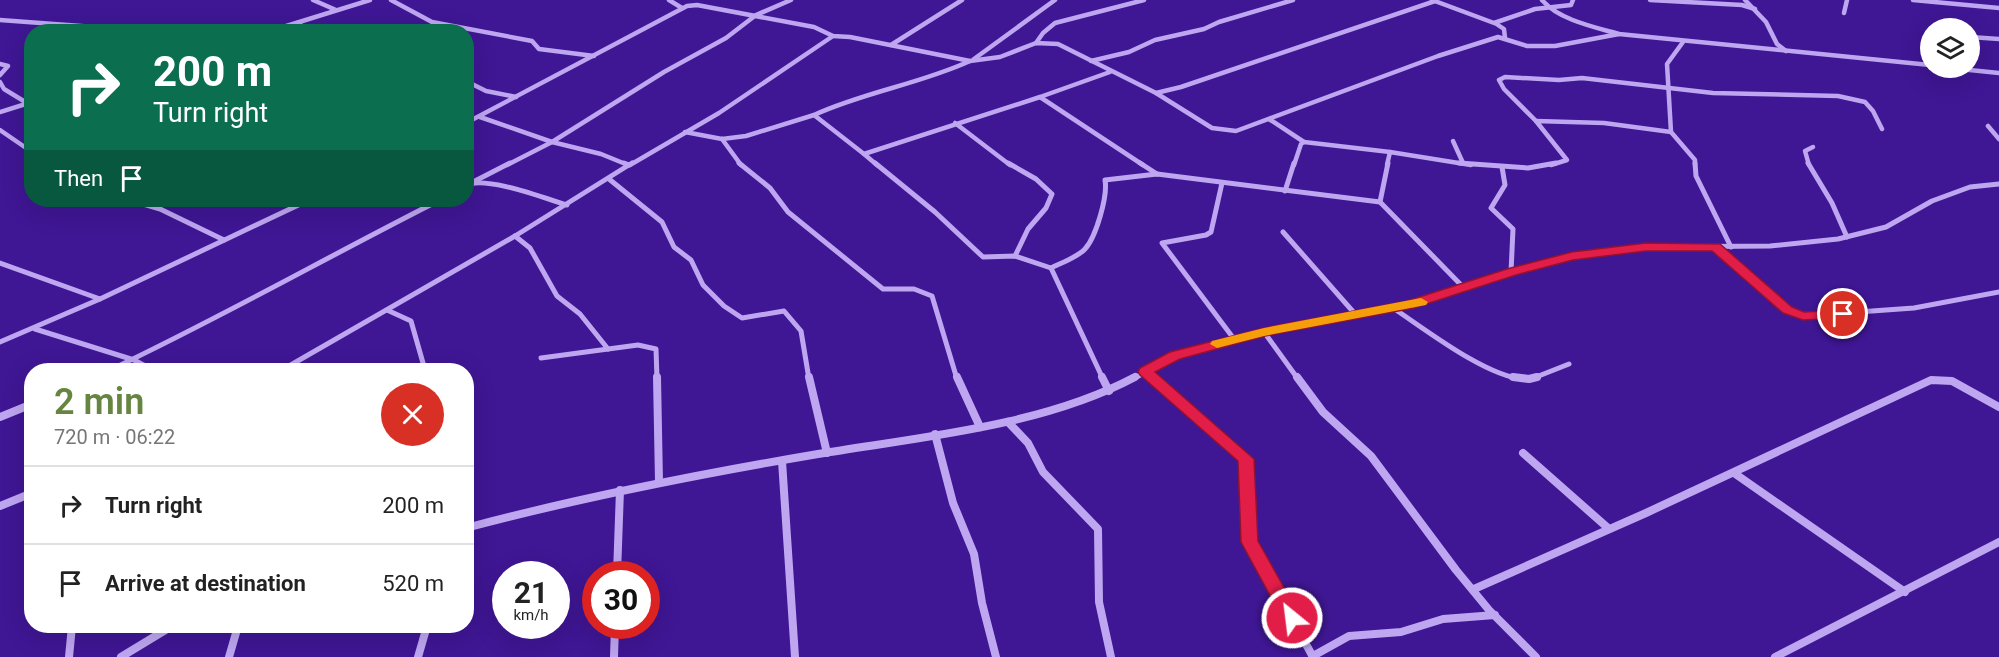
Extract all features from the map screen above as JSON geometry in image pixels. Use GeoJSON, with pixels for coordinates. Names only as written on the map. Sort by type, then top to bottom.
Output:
{"type":"FeatureCollection","features":[{"type":"Feature","properties":{"kind":"street"},"geometry":{"type":"LineString","coordinates":[[313,0],[336,10]]}},
{"type":"Feature","properties":{"kind":"street"},"geometry":{"type":"LineString","coordinates":[[294,24],[370,0]]}},
{"type":"Feature","properties":{"kind":"street"},"geometry":{"type":"LineString","coordinates":[[391,0],[432,22],[443,24]]}},
{"type":"Feature","properties":{"kind":"street"},"geometry":{"type":"LineString","coordinates":[[669,0],[682,8]]}},
{"type":"Feature","properties":{"kind":"street"},"geometry":{"type":"LineString","coordinates":[[701,5],[703,0]]}},
{"type":"Feature","properties":{"kind":"street"},"geometry":{"type":"LineString","coordinates":[[474,181],[552,142],[664,72],[726,38],[756,15],[791,0]]}},
{"type":"Feature","properties":{"kind":"street"},"geometry":{"type":"LineString","coordinates":[[890,45],[962,0]]}},
{"type":"Feature","properties":{"kind":"street"},"geometry":{"type":"LineString","coordinates":[[685,132],[722,139],[746,136],[814,115],[838,104],[941,74],[972,60],[1055,0]]}},
{"type":"Feature","properties":{"kind":"street"},"geometry":{"type":"LineString","coordinates":[[1036,43],[1043,33],[1055,23],[1143,0]]}},
{"type":"Feature","properties":{"kind":"street"},"geometry":{"type":"LineString","coordinates":[[1091,61],[1129,52],[1155,40],[1204,29],[1219,22],[1293,0]]}},
{"type":"Feature","properties":{"kind":"street"},"geometry":{"type":"LineString","coordinates":[[1542,0],[1548,7],[1585,24],[1619,34],[1920,64]]}},
{"type":"Feature","properties":{"kind":"street"},"geometry":{"type":"LineString","coordinates":[[1494,23],[1548,7],[1571,5],[1573,0]]}},
{"type":"Feature","properties":{"kind":"street"},"geometry":{"type":"LineString","coordinates":[[1650,0],[1742,5],[1755,9]]}},
{"type":"Feature","properties":{"kind":"street"},"geometry":{"type":"LineString","coordinates":[[1745,0],[1766,22],[1777,44],[1787,51]]}},
{"type":"Feature","properties":{"kind":"street"},"geometry":{"type":"LineString","coordinates":[[1844,12],[1847,0]]}},
{"type":"Feature","properties":{"kind":"street"},"geometry":{"type":"LineString","coordinates":[[1913,0],[1999,8]]}},
{"type":"Feature","properties":{"kind":"street"},"geometry":{"type":"LineString","coordinates":[[1156,93],[1181,87],[1434,1],[1494,23],[1504,29],[1505,38]]}},
{"type":"Feature","properties":{"kind":"street"},"geometry":{"type":"LineString","coordinates":[[474,120],[682,8],[701,5],[814,27],[833,36],[972,60],[1000,57],[1036,43],[1065,45],[1110,72],[1156,93],[1212,128],[1220,130],[1240,130],[1498,37],[1527,46],[1555,46],[1619,34]]}},
{"type":"Feature","properties":{"kind":"street"},"geometry":{"type":"LineString","coordinates":[[0,20],[61,24]]}},
{"type":"Feature","properties":{"kind":"street"},"geometry":{"type":"LineString","coordinates":[[474,30],[532,41],[539,49],[594,56]]}},
{"type":"Feature","properties":{"kind":"street"},"geometry":{"type":"LineString","coordinates":[[294,363],[515,236],[629,165],[719,113],[833,36]]}},
{"type":"Feature","properties":{"kind":"street"},"geometry":{"type":"LineString","coordinates":[[1980,38],[1999,39]]}},
{"type":"Feature","properties":{"kind":"street"},"geometry":{"type":"LineString","coordinates":[[1683,42],[1667,64],[1671,132],[1695,160],[1696,176],[1731,247]]}},
{"type":"Feature","properties":{"kind":"street"},"geometry":{"type":"LineString","coordinates":[[0,64],[8,66],[0,75]]}},
{"type":"Feature","properties":{"kind":"street"},"geometry":{"type":"LineString","coordinates":[[1980,71],[1999,73]]}},
{"type":"Feature","properties":{"kind":"street"},"geometry":{"type":"LineString","coordinates":[[864,154],[1110,72]]}},
{"type":"Feature","properties":{"kind":"street"},"geometry":{"type":"LineString","coordinates":[[1269,119],[1304,142],[1462,163],[1533,167],[1567,160],[1536,121],[1504,89],[1499,80],[1505,77],[1559,80],[1582,78],[1713,93],[1734,91],[1835,96],[1859,100],[1868,104],[1882,129]]}},
{"type":"Feature","properties":{"kind":"street"},"geometry":{"type":"LineString","coordinates":[[0,82],[4,89],[24,99]]}},
{"type":"Feature","properties":{"kind":"street"},"geometry":{"type":"LineString","coordinates":[[474,85],[486,91],[517,97]]}},
{"type":"Feature","properties":{"kind":"street"},"geometry":{"type":"LineString","coordinates":[[1040,97],[1156,174]]}},
{"type":"Feature","properties":{"kind":"street"},"geometry":{"type":"LineString","coordinates":[[0,112],[24,104]]}},
{"type":"Feature","properties":{"kind":"street"},"geometry":{"type":"LineString","coordinates":[[814,115],[934,212],[982,257],[1015,256],[1051,268],[1109,391]]}},
{"type":"Feature","properties":{"kind":"street"},"geometry":{"type":"LineString","coordinates":[[480,117],[552,142],[601,154],[629,165]]}},
{"type":"Feature","properties":{"kind":"street"},"geometry":{"type":"LineString","coordinates":[[1536,121],[1594,122],[1671,132]]}},
{"type":"Feature","properties":{"kind":"street"},"geometry":{"type":"LineString","coordinates":[[955,123],[1010,164],[1036,179],[1052,194],[1048,209],[1025,232],[1015,256]]}},
{"type":"Feature","properties":{"kind":"street"},"geometry":{"type":"LineString","coordinates":[[1988,126],[1999,139]]}},
{"type":"Feature","properties":{"kind":"street"},"geometry":{"type":"LineString","coordinates":[[0,130],[24,146]]}},
{"type":"Feature","properties":{"kind":"street"},"geometry":{"type":"LineString","coordinates":[[722,139],[741,164],[770,188],[788,212],[883,289],[914,289],[932,296],[957,378],[980,427]]}},
{"type":"Feature","properties":{"kind":"street"},"geometry":{"type":"LineString","coordinates":[[1454,141],[1462,163]]}},
{"type":"Feature","properties":{"kind":"street"},"geometry":{"type":"LineString","coordinates":[[1285,191],[1301,144],[1304,142]]}},
{"type":"Feature","properties":{"kind":"street"},"geometry":{"type":"LineString","coordinates":[[1813,147],[1805,151],[1806,159],[1832,203],[1847,237]]}},
{"type":"Feature","properties":{"kind":"street"},"geometry":{"type":"LineString","coordinates":[[1380,202],[1390,152]]}},
{"type":"Feature","properties":{"kind":"street"},"geometry":{"type":"LineString","coordinates":[[1502,167],[1505,184],[1491,208],[1513,229],[1511,272]]}},
{"type":"Feature","properties":{"kind":"street"},"geometry":{"type":"LineString","coordinates":[[1051,268],[1085,249],[1100,216],[1107,192],[1106,180],[1156,174],[1380,202],[1464,288]]}},
{"type":"Feature","properties":{"kind":"street"},"geometry":{"type":"LineString","coordinates":[[609,179],[662,222],[674,247],[691,260],[704,285],[724,306],[742,318],[784,311],[801,331],[805,362],[827,453]]}},
{"type":"Feature","properties":{"kind":"street"},"geometry":{"type":"LineString","coordinates":[[474,182],[518,189],[567,205]]}},
{"type":"Feature","properties":{"kind":"street"},"geometry":{"type":"LineString","coordinates":[[1222,183],[1211,232],[1206,235],[1162,243],[1234,339]]}},
{"type":"Feature","properties":{"kind":"street"},"geometry":{"type":"LineString","coordinates":[[474,526],[659,482],[1008,422],[1109,391],[1175,356],[1264,332],[1436,298],[1511,272],[1577,255],[1646,247],[1731,247],[1810,242],[1847,237],[1886,227],[1932,201],[1970,187],[1999,184]]}},
{"type":"Feature","properties":{"kind":"street"},"geometry":{"type":"LineString","coordinates":[[153,207],[224,240]]}},
{"type":"Feature","properties":{"kind":"street"},"geometry":{"type":"LineString","coordinates":[[0,342],[35,329],[294,207]]}},
{"type":"Feature","properties":{"kind":"street"},"geometry":{"type":"LineString","coordinates":[[127,363],[427,207]]}},
{"type":"Feature","properties":{"kind":"street"},"geometry":{"type":"LineString","coordinates":[[1282,232],[1356,315]]}},
{"type":"Feature","properties":{"kind":"street"},"geometry":{"type":"LineString","coordinates":[[515,236],[530,248],[557,296],[580,314],[608,349]]}},
{"type":"Feature","properties":{"kind":"street"},"geometry":{"type":"LineString","coordinates":[[1715,247],[1777,303],[1803,316],[1914,308],[1999,292]]}},
{"type":"Feature","properties":{"kind":"street"},"geometry":{"type":"LineString","coordinates":[[0,263],[100,299]]}},
{"type":"Feature","properties":{"kind":"street"},"geometry":{"type":"LineString","coordinates":[[1393,308],[1478,362],[1517,378],[1529,380],[1569,364]]}},
{"type":"Feature","properties":{"kind":"street"},"geometry":{"type":"LineString","coordinates":[[387,310],[411,321],[423,363]]}},
{"type":"Feature","properties":{"kind":"street"},"geometry":{"type":"LineString","coordinates":[[35,329],[140,363]]}},
{"type":"Feature","properties":{"kind":"street"},"geometry":{"type":"LineString","coordinates":[[1264,332],[1323,412],[1371,456],[1455,570],[1536,657]]}},
{"type":"Feature","properties":{"kind":"street"},"geometry":{"type":"LineString","coordinates":[[542,358],[638,345],[656,349],[659,482]]}},
{"type":"Feature","properties":{"kind":"street"},"geometry":{"type":"LineString","coordinates":[[1146,372],[1246,459],[1249,542],[1313,656],[1348,636],[1401,632],[1443,619],[1495,615]]}},
{"type":"Feature","properties":{"kind":"street"},"geometry":{"type":"LineString","coordinates":[[1474,589],[1579,544],[1608,528],[1734,473],[1931,380],[1952,381],[1999,407]]}},
{"type":"Feature","properties":{"kind":"street"},"geometry":{"type":"LineString","coordinates":[[0,417],[24,407]]}},
{"type":"Feature","properties":{"kind":"street"},"geometry":{"type":"LineString","coordinates":[[1008,422],[1028,443],[1043,472],[1098,529],[1099,602],[1111,657]]}},
{"type":"Feature","properties":{"kind":"street"},"geometry":{"type":"LineString","coordinates":[[935,434],[953,503],[974,554],[982,603],[996,657]]}},
{"type":"Feature","properties":{"kind":"street"},"geometry":{"type":"LineString","coordinates":[[1523,453],[1608,528]]}},
{"type":"Feature","properties":{"kind":"street"},"geometry":{"type":"LineString","coordinates":[[782,461],[795,657]]}},
{"type":"Feature","properties":{"kind":"street"},"geometry":{"type":"LineString","coordinates":[[1734,473],[1905,592]]}},
{"type":"Feature","properties":{"kind":"street"},"geometry":{"type":"LineString","coordinates":[[617,561],[620,490]]}},
{"type":"Feature","properties":{"kind":"street"},"geometry":{"type":"LineString","coordinates":[[0,506],[24,496]]}},
{"type":"Feature","properties":{"kind":"street"},"geometry":{"type":"LineString","coordinates":[[1775,657],[1999,542]]}},
{"type":"Feature","properties":{"kind":"street"},"geometry":{"type":"LineString","coordinates":[[69,657],[71,633]]}},
{"type":"Feature","properties":{"kind":"street"},"geometry":{"type":"LineString","coordinates":[[121,657],[160,633]]}},
{"type":"Feature","properties":{"kind":"street"},"geometry":{"type":"LineString","coordinates":[[229,657],[236,633]]}},
{"type":"Feature","properties":{"kind":"street"},"geometry":{"type":"LineString","coordinates":[[418,657],[425,633]]}},
{"type":"Feature","properties":{"kind":"street"},"geometry":{"type":"LineString","coordinates":[[614,657],[615,639]]}},
{"type":"Feature","properties":{"kind":"slow traffic"},"geometry":{"type":"LineString","coordinates":[[1217,344],[1264,332],[1421,302]]}},
{"type":"Feature","properties":{"kind":"route"},"geometry":{"type":"LineString","coordinates":[[1292,618],[1249,542],[1246,459],[1146,372],[1156,365],[1175,356],[1234,339],[1436,298],[1511,272],[1572,256],[1646,247],[1715,247],[1787,310],[1803,316],[1843,314]]}}]}
